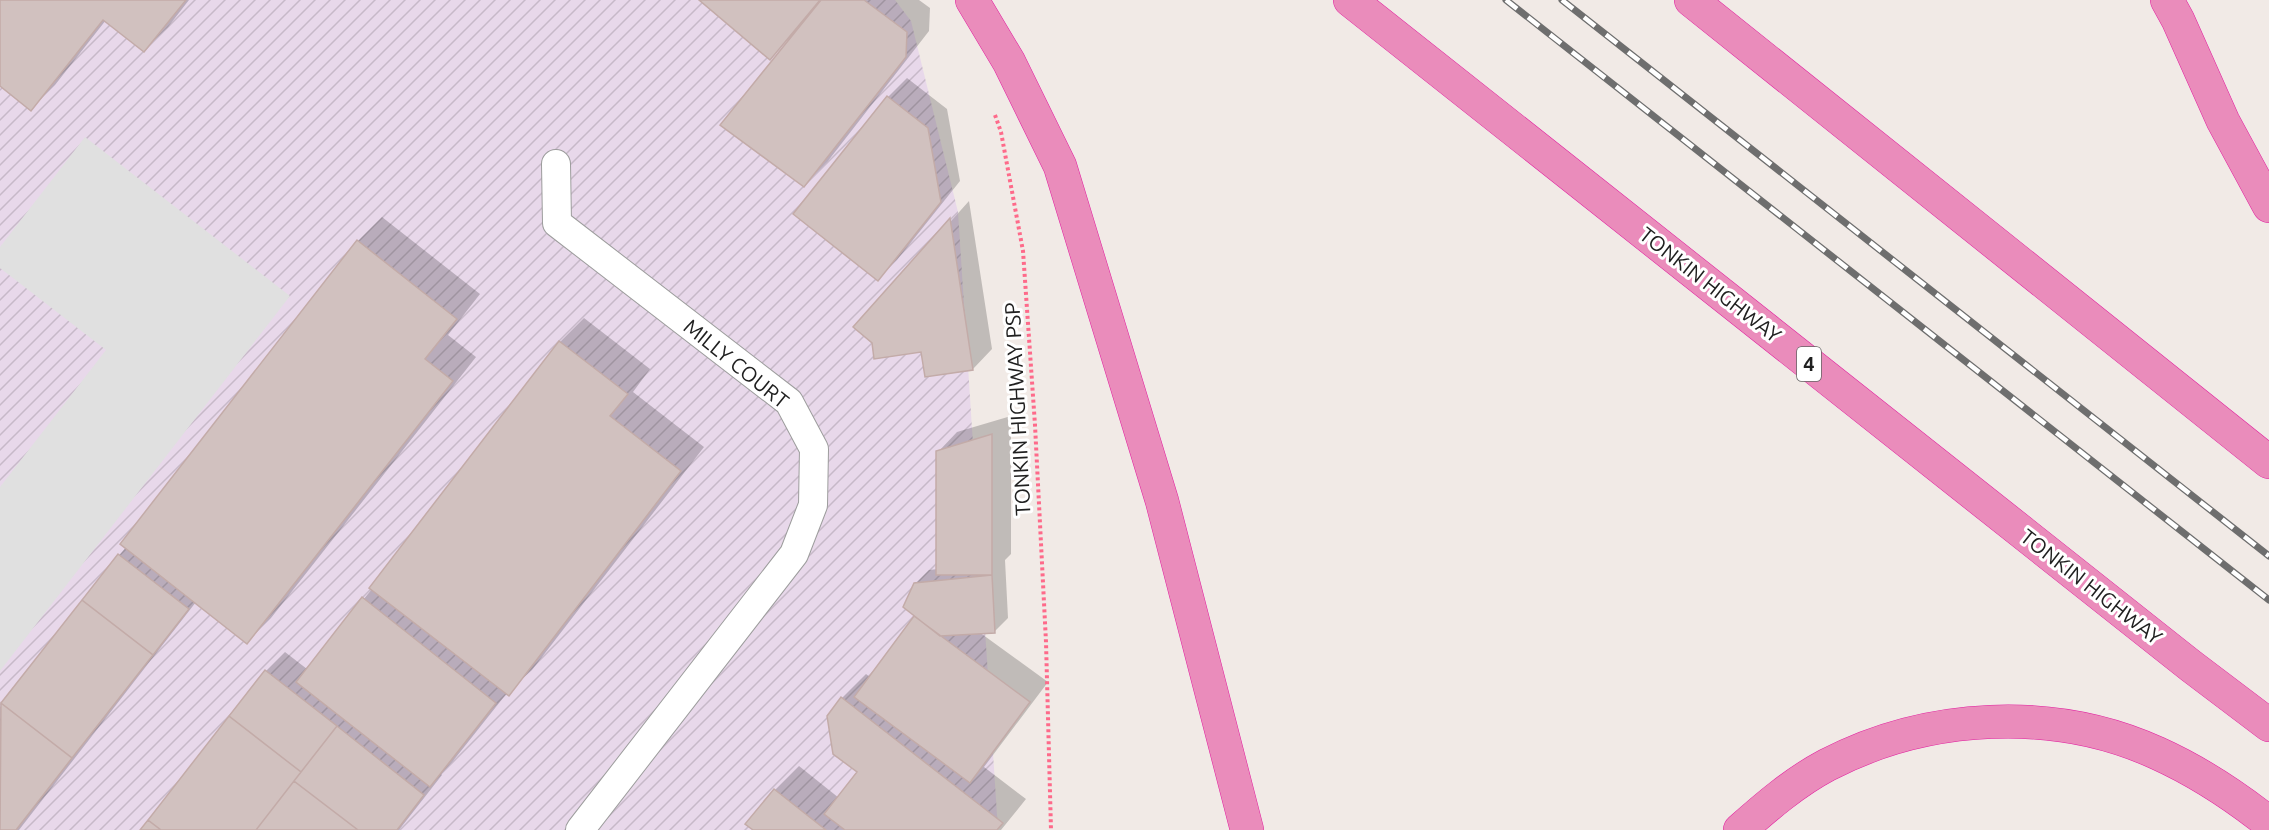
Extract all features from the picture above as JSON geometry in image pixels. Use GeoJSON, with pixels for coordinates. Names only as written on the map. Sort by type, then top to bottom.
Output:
{"type":"FeatureCollection","features":[{"type":"Feature","properties":{"kind":"highway"},"geometry":{"type":"LineString","coordinates":[[972,0],[1009,62],[1060,166],[1162,501],[1247,830]]}},
{"type":"Feature","properties":{"kind":"highway","name":"TONKIN HIGHWAY"},"geometry":{"type":"LineString","coordinates":[[1350,0],[2191,666],[2269,725]]}},
{"type":"Feature","properties":{"kind":"highway"},"geometry":{"type":"LineString","coordinates":[[1691,0],[2269,462]]}},
{"type":"Feature","properties":{"kind":"highway"},"geometry":{"type":"LineString","coordinates":[[2167,0],[2223,121],[2269,206]]}},
{"type":"Feature","properties":{"kind":"highway"},"geometry":{"type":"LineString","coordinates":[[1740,830],[1779,796],[1827,765],[1869,747],[1934,728],[1991,721],[2048,723],[2092,732],[2157,752],[2207,779],[2269,823]]}},
{"type":"Feature","properties":{"kind":"street","name":"MILLY COURT"},"geometry":{"type":"LineString","coordinates":[[556,164],[557,223],[789,402],[814,449],[813,505],[794,554],[580,830]]}},
{"type":"Feature","properties":{"kind":"path","name":"TONKIN HIGHWAY PSP"},"geometry":{"type":"LineString","coordinates":[[993,111],[1001,132],[1023,251],[1045,619],[1051,830]]}},
{"type":"Feature","properties":{"kind":"shaded area"},"geometry":{"type":"Polygon","coordinates":[[[0,0],[895,0],[911,21],[958,212],[998,830],[0,830],[0,0]]]}},
{"type":"Feature","properties":{"kind":"shaded area"},"geometry":{"type":"Polygon","coordinates":[[[85,137],[290,296],[0,671],[0,487],[106,350],[0,268],[0,247],[85,137]]]}},
{"type":"Feature","properties":{"kind":"building"},"geometry":{"type":"Polygon","coordinates":[[[0,0],[186,0],[144,52],[103,20],[31,111],[0,86],[0,0]]]}},
{"type":"Feature","properties":{"kind":"building"},"geometry":{"type":"Polygon","coordinates":[[[699,0],[820,0],[770,60],[699,0]]]}},
{"type":"Feature","properties":{"kind":"building"},"geometry":{"type":"Polygon","coordinates":[[[821,0],[864,0],[907,32],[906,57],[804,187],[720,125],[821,0]]]}},
{"type":"Feature","properties":{"kind":"building"},"geometry":{"type":"Polygon","coordinates":[[[887,96],[928,128],[941,202],[878,281],[793,214],[887,96]]]}},
{"type":"Feature","properties":{"kind":"building"},"geometry":{"type":"Polygon","coordinates":[[[950,218],[973,370],[925,377],[921,352],[874,359],[872,343],[853,327],[950,218]]]}},
{"type":"Feature","properties":{"kind":"building"},"geometry":{"type":"Polygon","coordinates":[[[357,240],[457,319],[425,359],[453,381],[247,644],[120,544],[357,240]]]}},
{"type":"Feature","properties":{"kind":"building"},"geometry":{"type":"Polygon","coordinates":[[[559,341],[628,394],[610,416],[681,471],[509,696],[369,588],[559,341]]]}},
{"type":"Feature","properties":{"kind":"building"},"geometry":{"type":"Polygon","coordinates":[[[992,434],[992,575],[936,575],[936,451],[992,434]]]}},
{"type":"Feature","properties":{"kind":"building"},"geometry":{"type":"Polygon","coordinates":[[[118,554],[189,609],[153,655],[82,600],[118,554]]]}},
{"type":"Feature","properties":{"kind":"building"},"geometry":{"type":"Polygon","coordinates":[[[992,575],[995,633],[940,636],[903,607],[914,583],[992,575]]]}},
{"type":"Feature","properties":{"kind":"building"},"geometry":{"type":"Polygon","coordinates":[[[362,597],[496,703],[430,787],[296,682],[362,597]]]}},
{"type":"Feature","properties":{"kind":"building"},"geometry":{"type":"Polygon","coordinates":[[[82,600],[153,655],[72,758],[1,703],[82,600]]]}},
{"type":"Feature","properties":{"kind":"building"},"geometry":{"type":"Polygon","coordinates":[[[914,616],[1030,702],[970,783],[854,697],[914,616]]]}},
{"type":"Feature","properties":{"kind":"building"},"geometry":{"type":"Polygon","coordinates":[[[265,670],[337,726],[301,772],[229,716],[265,670]]]}},
{"type":"Feature","properties":{"kind":"building"},"geometry":{"type":"Polygon","coordinates":[[[841,697],[1003,823],[997,830],[845,830],[824,814],[857,772],[833,754],[827,716],[841,697]]]}},
{"type":"Feature","properties":{"kind":"building"},"geometry":{"type":"Polygon","coordinates":[[[1,703],[72,758],[16,830],[0,830],[1,703]]]}},
{"type":"Feature","properties":{"kind":"building"},"geometry":{"type":"Polygon","coordinates":[[[229,716],[301,772],[256,830],[161,830],[148,820],[229,716]]]}},
{"type":"Feature","properties":{"kind":"building"},"geometry":{"type":"Polygon","coordinates":[[[337,726],[424,795],[397,830],[358,830],[294,781],[337,726]]]}},
{"type":"Feature","properties":{"kind":"building"},"geometry":{"type":"Polygon","coordinates":[[[294,781],[358,830],[256,830],[294,781]]]}},
{"type":"Feature","properties":{"kind":"building"},"geometry":{"type":"Polygon","coordinates":[[[774,789],[826,830],[753,830],[745,824],[774,789]]]}},
{"type":"Feature","properties":{"kind":"building"},"geometry":{"type":"Polygon","coordinates":[[[148,820],[161,830],[140,830],[148,820]]]}},
{"type":"Feature","properties":{"kind":"railway"},"geometry":{"type":"LineString","coordinates":[[1506,0],[2269,600]]}},
{"type":"Feature","properties":{"kind":"railway"},"geometry":{"type":"LineString","coordinates":[[1562,0],[2269,556]]}}]}
